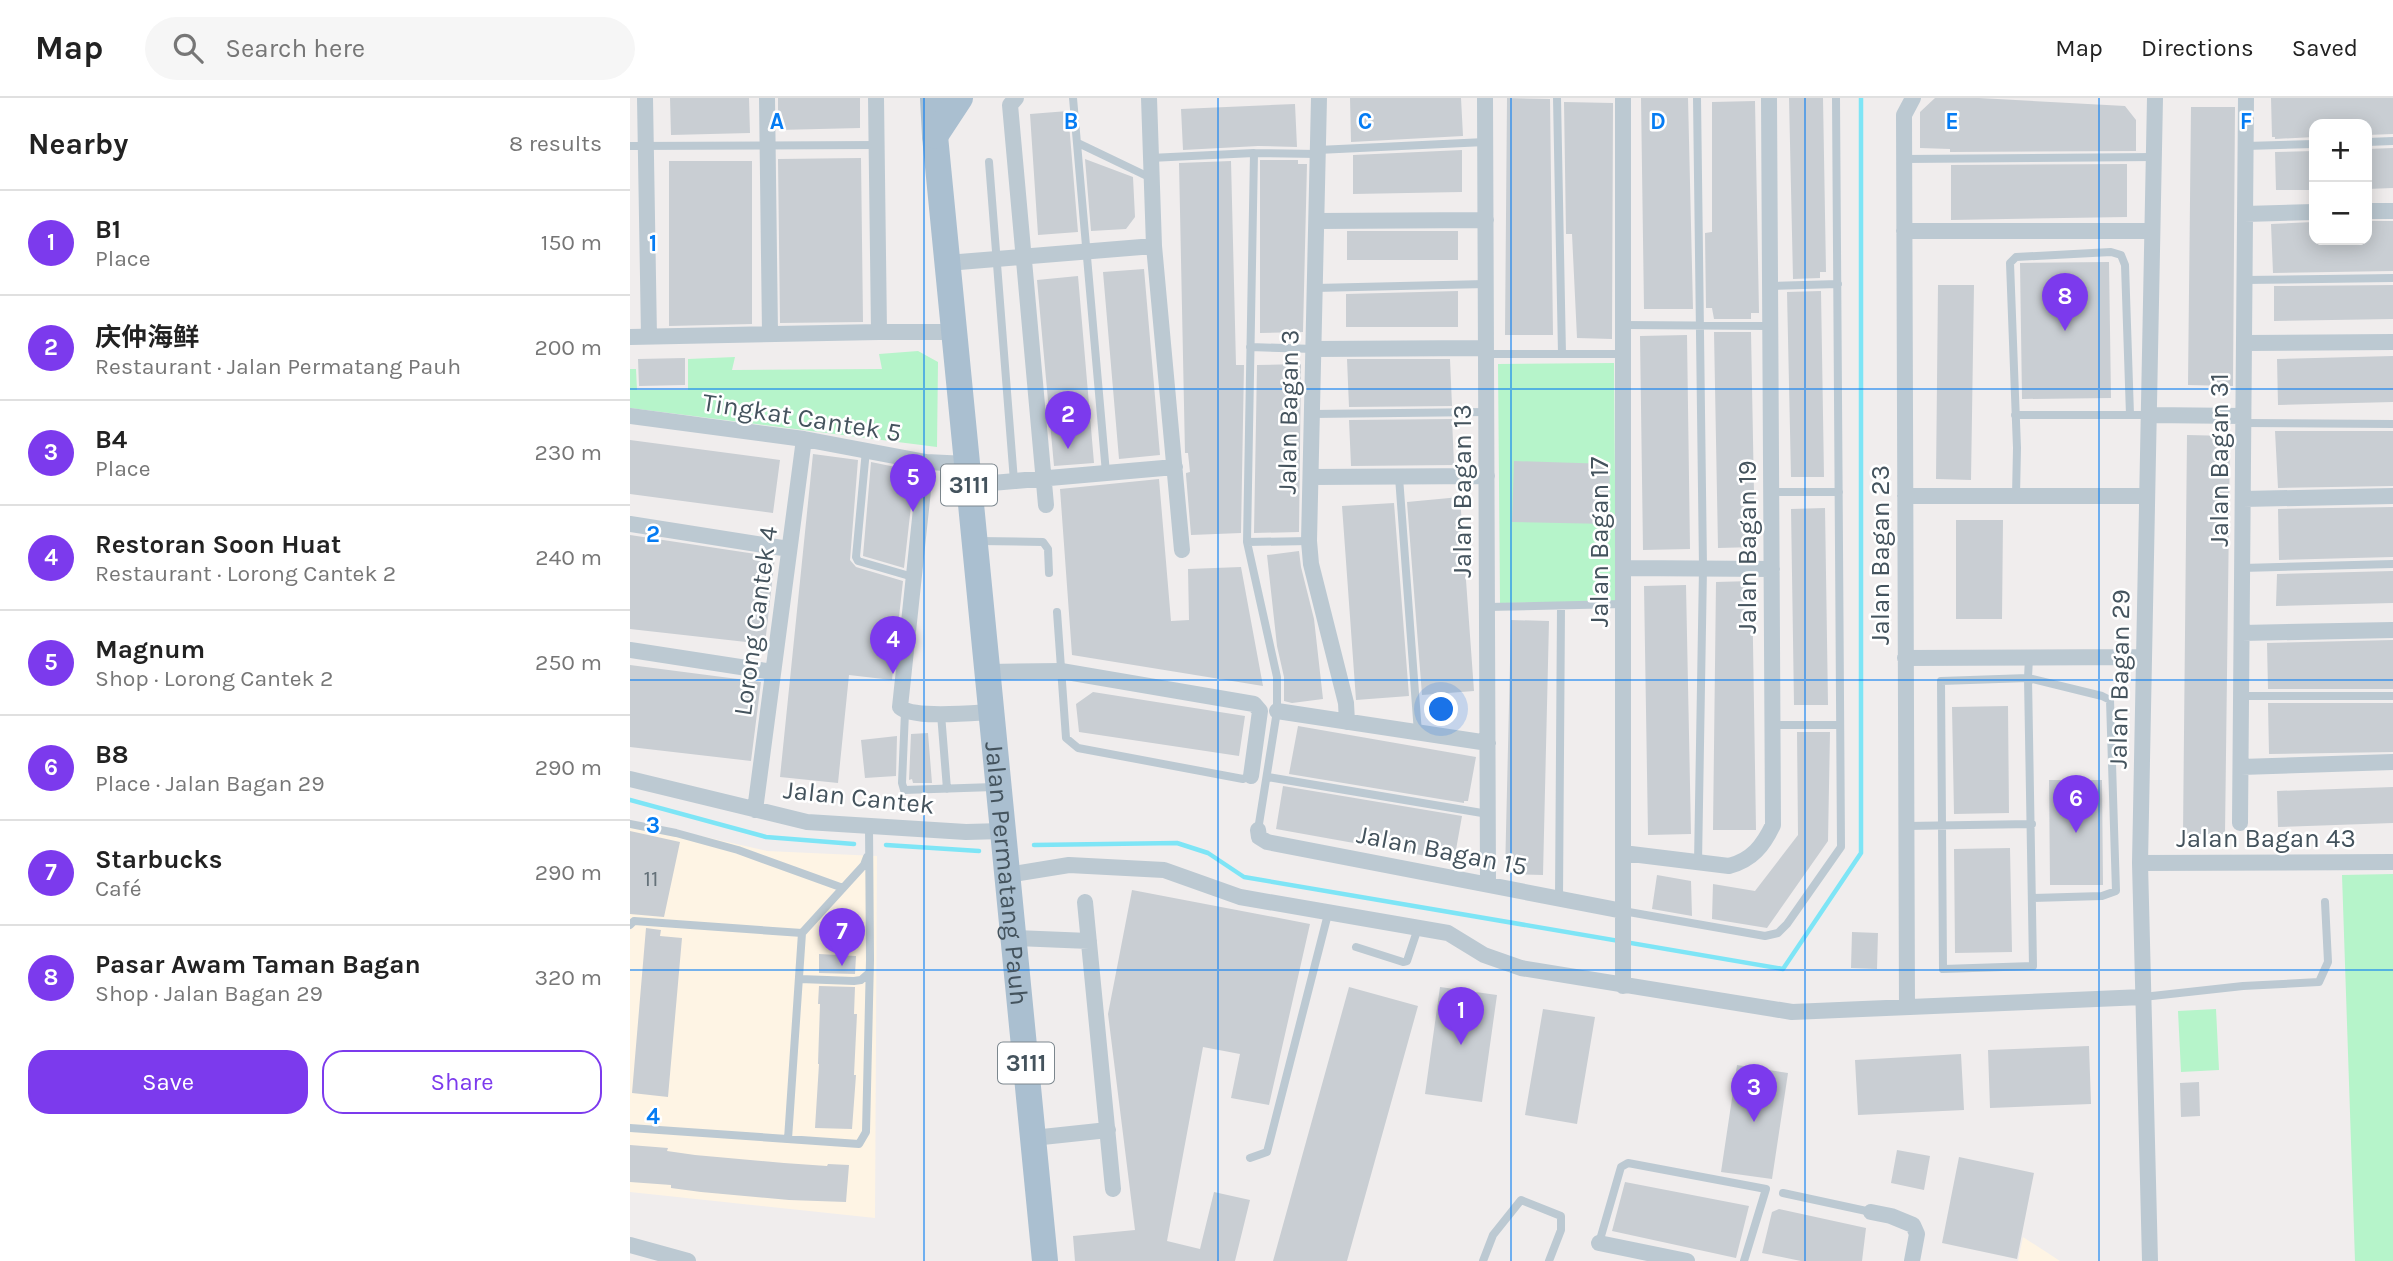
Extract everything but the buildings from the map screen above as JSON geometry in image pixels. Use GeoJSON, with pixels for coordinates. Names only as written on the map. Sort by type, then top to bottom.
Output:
{"type":"FeatureCollection","features":[{"type":"Feature","properties":{"kind":"main road","name":"Jalan Permatang Pauh"},"geometry":{"type":"LineString","coordinates":[[933,98],[1045,1261]]}},
{"type":"Feature","properties":{"kind":"main road"},"geometry":{"type":"LineString","coordinates":[[935,136],[960,98]]}},
{"type":"Feature","properties":{"kind":"street"},"geometry":{"type":"LineString","coordinates":[[645,98],[638,146],[649,337]]}},
{"type":"Feature","properties":{"kind":"street"},"geometry":{"type":"LineString","coordinates":[[767,98],[770,334]]}},
{"type":"Feature","properties":{"kind":"street"},"geometry":{"type":"LineString","coordinates":[[876,98],[879,331]]}},
{"type":"Feature","properties":{"kind":"street"},"geometry":{"type":"LineString","coordinates":[[1016,98],[1010,105],[1046,505]]}},
{"type":"Feature","properties":{"kind":"street"},"geometry":{"type":"LineString","coordinates":[[1149,98],[1154,246],[1182,550]]}},
{"type":"Feature","properties":{"kind":"street","name":"Jalan Bagan 3"},"geometry":{"type":"LineString","coordinates":[[1319,98],[1309,541],[1311,564],[1346,704],[1347,722]]}},
{"type":"Feature","properties":{"kind":"street","name":"Jalan Bagan 13"},"geometry":{"type":"LineString","coordinates":[[1485,98],[1488,884]]}},
{"type":"Feature","properties":{"kind":"street","name":"Jalan Bagan 17"},"geometry":{"type":"LineString","coordinates":[[1623,98],[1623,986]]}},
{"type":"Feature","properties":{"kind":"street","name":"Jalan Bagan 19"},"geometry":{"type":"LineString","coordinates":[[1623,853],[1729,866],[1740,863],[1760,848],[1773,825],[1769,98]]}},
{"type":"Feature","properties":{"kind":"street","name":"Jalan Bagan 29"},"geometry":{"type":"LineString","coordinates":[[2150,1261],[2140,863],[2155,98]]}},
{"type":"Feature","properties":{"kind":"street","name":"Jalan Bagan 31"},"geometry":{"type":"LineString","coordinates":[[2240,823],[2246,98]]}},
{"type":"Feature","properties":{"kind":"street","name":"Jalan Bagan 23"},"geometry":{"type":"LineString","coordinates":[[1907,1007],[1904,115],[1910,101]]}},
{"type":"Feature","properties":{"kind":"street"},"geometry":{"type":"LineString","coordinates":[[2372,211],[2393,211]]}},
{"type":"Feature","properties":{"kind":"street"},"geometry":{"type":"LineString","coordinates":[[2245,214],[2309,212]]}},
{"type":"Feature","properties":{"kind":"street"},"geometry":{"type":"LineString","coordinates":[[1317,222],[1486,220]]}},
{"type":"Feature","properties":{"kind":"street"},"geometry":{"type":"LineString","coordinates":[[1904,231],[2152,231]]}},
{"type":"Feature","properties":{"kind":"street"},"geometry":{"type":"LineString","coordinates":[[947,263],[1154,246]]}},
{"type":"Feature","properties":{"kind":"street"},"geometry":{"type":"LineString","coordinates":[[630,337],[879,331],[954,332]]}},
{"type":"Feature","properties":{"kind":"street"},"geometry":{"type":"LineString","coordinates":[[2244,343],[2393,342]]}},
{"type":"Feature","properties":{"kind":"street"},"geometry":{"type":"LineString","coordinates":[[1314,349],[1486,351]]}},
{"type":"Feature","properties":{"kind":"street"},"geometry":{"type":"LineString","coordinates":[[2149,415],[2243,420]]}},
{"type":"Feature","properties":{"kind":"street","name":"Tingkat Cantek 5"},"geometry":{"type":"LineString","coordinates":[[630,416],[804,439],[926,462],[968,475]]}},
{"type":"Feature","properties":{"kind":"street","name":"Lorong Cantek 4"},"geometry":{"type":"LineString","coordinates":[[755,810],[804,439]]}},
{"type":"Feature","properties":{"kind":"street"},"geometry":{"type":"LineString","coordinates":[[926,462],[900,704],[905,712],[992,712]]}},
{"type":"Feature","properties":{"kind":"street"},"geometry":{"type":"LineString","coordinates":[[968,475],[1014,481],[1175,467]]}},
{"type":"Feature","properties":{"kind":"street"},"geometry":{"type":"LineString","coordinates":[[1311,477],[1487,476]]}},
{"type":"Feature","properties":{"kind":"street"},"geometry":{"type":"LineString","coordinates":[[1905,496],[2147,496]]}},
{"type":"Feature","properties":{"kind":"street"},"geometry":{"type":"LineString","coordinates":[[2243,499],[2393,496]]}},
{"type":"Feature","properties":{"kind":"street"},"geometry":{"type":"LineString","coordinates":[[630,524],[789,549]]}},
{"type":"Feature","properties":{"kind":"street"},"geometry":{"type":"LineString","coordinates":[[1623,568],[1772,569]]}},
{"type":"Feature","properties":{"kind":"street"},"geometry":{"type":"LineString","coordinates":[[2242,633],[2393,630]]}},
{"type":"Feature","properties":{"kind":"street"},"geometry":{"type":"LineString","coordinates":[[630,650],[773,672]]}},
{"type":"Feature","properties":{"kind":"street"},"geometry":{"type":"LineString","coordinates":[[1905,658],[2143,657]]}},
{"type":"Feature","properties":{"kind":"street"},"geometry":{"type":"LineString","coordinates":[[988,672],[1061,671],[1254,704],[1260,711],[1251,776]]}},
{"type":"Feature","properties":{"kind":"street"},"geometry":{"type":"LineString","coordinates":[[1277,711],[1488,743]]}},
{"type":"Feature","properties":{"kind":"street"},"geometry":{"type":"LineString","coordinates":[[2241,767],[2393,762]]}},
{"type":"Feature","properties":{"kind":"street","name":"Jalan Cantek"},"geometry":{"type":"LineString","coordinates":[[630,779],[807,822],[869,831],[1003,832]]}},
{"type":"Feature","properties":{"kind":"street","name":"Jalan Bagan 15"},"geometry":{"type":"LineString","coordinates":[[1258,830],[1259,837],[1267,842],[1559,898],[1623,919]]}},
{"type":"Feature","properties":{"kind":"street","name":"Jalan Bagan 43"},"geometry":{"type":"LineString","coordinates":[[2140,863],[2393,862]]}},
{"type":"Feature","properties":{"kind":"street"},"geometry":{"type":"LineString","coordinates":[[1007,870],[1069,865],[1164,870],[1240,897],[1448,933],[1485,955],[1521,968],[1792,1012],[2143,997]]}},
{"type":"Feature","properties":{"kind":"street"},"geometry":{"type":"LineString","coordinates":[[1085,902],[1113,1189]]}},
{"type":"Feature","properties":{"kind":"street"},"geometry":{"type":"LineString","coordinates":[[1014,938],[1089,941]]}},
{"type":"Feature","properties":{"kind":"street"},"geometry":{"type":"LineString","coordinates":[[1033,1138],[1108,1130]]}},
{"type":"Feature","properties":{"kind":"street"},"geometry":{"type":"LineString","coordinates":[[1871,1212],[1913,1225],[1917,1234],[1912,1261]]}},
{"type":"Feature","properties":{"kind":"street"},"geometry":{"type":"LineString","coordinates":[[1599,1243],[1687,1261]]}},
{"type":"Feature","properties":{"kind":"street"},"geometry":{"type":"LineString","coordinates":[[630,1245],[688,1261]]}},
{"type":"Feature","properties":{"kind":"lane"},"geometry":{"type":"LineString","coordinates":[[1073,98],[1106,473]]}},
{"type":"Feature","properties":{"kind":"lane"},"geometry":{"type":"LineString","coordinates":[[1557,98],[1562,355]]}},
{"type":"Feature","properties":{"kind":"lane"},"geometry":{"type":"LineString","coordinates":[[1698,98],[1698,325],[1703,568],[1698,863]]}},
{"type":"Feature","properties":{"kind":"lane"},"geometry":{"type":"LineString","coordinates":[[1623,919],[1765,936],[1778,933],[1841,847],[1836,98]]}},
{"type":"Feature","properties":{"kind":"lane"},"geometry":{"type":"LineString","coordinates":[[2372,142],[2393,141]]}},
{"type":"Feature","properties":{"kind":"lane"},"geometry":{"type":"LineString","coordinates":[[1149,158],[1485,142]]}},
{"type":"Feature","properties":{"kind":"lane"},"geometry":{"type":"LineString","coordinates":[[1078,144],[1151,178]]}},
{"type":"Feature","properties":{"kind":"lane"},"geometry":{"type":"LineString","coordinates":[[2246,146],[2309,144]]}},
{"type":"Feature","properties":{"kind":"lane"},"geometry":{"type":"LineString","coordinates":[[638,146],[877,145]]}},
{"type":"Feature","properties":{"kind":"lane"},"geometry":{"type":"LineString","coordinates":[[1254,153],[1247,542],[1277,677],[1277,711],[1258,830]]}},
{"type":"Feature","properties":{"kind":"lane"},"geometry":{"type":"LineString","coordinates":[[1904,159],[2154,157]]}},
{"type":"Feature","properties":{"kind":"lane"},"geometry":{"type":"LineString","coordinates":[[989,162],[1014,481]]}},
{"type":"Feature","properties":{"kind":"lane"},"geometry":{"type":"LineString","coordinates":[[2016,496],[2010,263],[2016,257],[2111,252],[2121,256],[2125,265],[2130,415]]}},
{"type":"Feature","properties":{"kind":"lane"},"geometry":{"type":"LineString","coordinates":[[2245,280],[2393,278]]}},
{"type":"Feature","properties":{"kind":"lane"},"geometry":{"type":"LineString","coordinates":[[1315,288],[1486,284]]}},
{"type":"Feature","properties":{"kind":"lane"},"geometry":{"type":"LineString","coordinates":[[1770,285],[1838,284]]}},
{"type":"Feature","properties":{"kind":"lane"},"geometry":{"type":"LineString","coordinates":[[1623,325],[1771,326]]}},
{"type":"Feature","properties":{"kind":"lane"},"geometry":{"type":"LineString","coordinates":[[1250,347],[1314,349]]}},
{"type":"Feature","properties":{"kind":"lane"},"geometry":{"type":"LineString","coordinates":[[1486,351],[1562,355],[1623,354]]}},
{"type":"Feature","properties":{"kind":"lane"},"geometry":{"type":"LineString","coordinates":[[1312,414],[1486,412]]}},
{"type":"Feature","properties":{"kind":"lane"},"geometry":{"type":"LineString","coordinates":[[2015,415],[2149,415]]}},
{"type":"Feature","properties":{"kind":"lane"},"geometry":{"type":"LineString","coordinates":[[2243,420],[2393,424]]}},
{"type":"Feature","properties":{"kind":"lane"},"geometry":{"type":"LineString","coordinates":[[866,450],[856,557],[858,561],[913,577]]}},
{"type":"Feature","properties":{"kind":"lane"},"geometry":{"type":"LineString","coordinates":[[1399,477],[1418,733]]}},
{"type":"Feature","properties":{"kind":"lane"},"geometry":{"type":"LineString","coordinates":[[1772,492],[1839,492]]}},
{"type":"Feature","properties":{"kind":"lane"},"geometry":{"type":"LineString","coordinates":[[975,541],[1043,542],[1048,549],[1049,573]]}},
{"type":"Feature","properties":{"kind":"lane"},"geometry":{"type":"LineString","coordinates":[[1247,542],[1309,541]]}},
{"type":"Feature","properties":{"kind":"lane"},"geometry":{"type":"LineString","coordinates":[[2242,568],[2393,564]]}},
{"type":"Feature","properties":{"kind":"lane"},"geometry":{"type":"LineString","coordinates":[[1487,607],[1623,604]]}},
{"type":"Feature","properties":{"kind":"lane"},"geometry":{"type":"LineString","coordinates":[[1559,898],[1561,607]]}},
{"type":"Feature","properties":{"kind":"lane"},"geometry":{"type":"LineString","coordinates":[[1057,612],[1066,738],[1078,748],[1243,779],[1251,776]]}},
{"type":"Feature","properties":{"kind":"lane"},"geometry":{"type":"LineString","coordinates":[[2029,657],[2028,678],[2033,966],[1943,969],[1941,681],[2028,678],[2110,700],[2116,891],[2102,896],[2033,898]]}},
{"type":"Feature","properties":{"kind":"lane"},"geometry":{"type":"LineString","coordinates":[[2241,696],[2393,696]]}},
{"type":"Feature","properties":{"kind":"lane"},"geometry":{"type":"LineString","coordinates":[[905,712],[904,790],[999,787]]}},
{"type":"Feature","properties":{"kind":"lane"},"geometry":{"type":"LineString","coordinates":[[941,714],[947,789]]}},
{"type":"Feature","properties":{"kind":"lane"},"geometry":{"type":"LineString","coordinates":[[1773,725],[1839,725]]}},
{"type":"Feature","properties":{"kind":"lane"},"geometry":{"type":"LineString","coordinates":[[1268,777],[1488,814]]}},
{"type":"Feature","properties":{"kind":"lane"},"geometry":{"type":"LineString","coordinates":[[630,824],[738,850],[842,888]]}},
{"type":"Feature","properties":{"kind":"lane"},"geometry":{"type":"LineString","coordinates":[[1906,826],[2032,824]]}},
{"type":"Feature","properties":{"kind":"lane"},"geometry":{"type":"LineString","coordinates":[[630,1128],[859,1144],[866,1132],[869,831]]}},
{"type":"Feature","properties":{"kind":"lane"},"geometry":{"type":"LineString","coordinates":[[788,1139],[802,933],[864,865],[868,855]]}},
{"type":"Feature","properties":{"kind":"lane"},"geometry":{"type":"LineString","coordinates":[[2143,997],[2243,986],[2319,982],[2328,962],[2325,902]]}},
{"type":"Feature","properties":{"kind":"lane"},"geometry":{"type":"LineString","coordinates":[[1250,1158],[1267,1152],[1328,914]]}},
{"type":"Feature","properties":{"kind":"lane"},"geometry":{"type":"LineString","coordinates":[[630,925],[634,921],[802,933]]}},
{"type":"Feature","properties":{"kind":"lane"},"geometry":{"type":"LineString","coordinates":[[1356,947],[1407,961],[1418,928]]}},
{"type":"Feature","properties":{"kind":"lane"},"geometry":{"type":"LineString","coordinates":[[800,979],[854,981],[861,980],[869,973]]}},
{"type":"Feature","properties":{"kind":"lane"},"geometry":{"type":"LineString","coordinates":[[1599,1243],[1621,1167],[1628,1163],[1766,1189],[1744,1261]]}},
{"type":"Feature","properties":{"kind":"lane"},"geometry":{"type":"LineString","coordinates":[[1783,1193],[1871,1212]]}},
{"type":"Feature","properties":{"kind":"lane"},"geometry":{"type":"LineString","coordinates":[[1483,1261],[1493,1235],[1521,1200],[1560,1216],[1562,1230],[1549,1261]]}},
{"type":"Feature","properties":{"kind":"shaded area"},"geometry":{"type":"Polygon","coordinates":[[[630,820],[767,851],[877,856],[875,1218],[630,1192],[630,820]]]}},
{"type":"Feature","properties":{"kind":"shaded area"},"geometry":{"type":"Polygon","coordinates":[[[2023,1237],[2060,1261],[2018,1261],[2023,1237]]]}},
{"type":"Feature","properties":{"kind":"green space"},"geometry":{"type":"Polygon","coordinates":[[[918,351],[938,362],[937,447],[630,408],[630,369],[636,369],[637,390],[688,390],[688,359],[735,357],[732,370],[882,369],[879,354],[918,351]]]}},
{"type":"Feature","properties":{"kind":"green space"},"geometry":{"type":"Polygon","coordinates":[[[1614,363],[1616,602],[1500,603],[1498,364],[1614,363]]]}},
{"type":"Feature","properties":{"kind":"green space"},"geometry":{"type":"Polygon","coordinates":[[[2393,874],[2393,1261],[2355,1261],[2342,875],[2393,874]]]}},
{"type":"Feature","properties":{"kind":"green space"},"geometry":{"type":"Polygon","coordinates":[[[2216,1009],[2219,1070],[2181,1072],[2178,1011],[2216,1009]]]}},
{"type":"Feature","properties":{"kind":"waterway"},"geometry":{"type":"LineString","coordinates":[[1034,845],[1177,843],[1208,853],[1244,877],[1783,969],[1861,853],[1861,98]]}},
{"type":"Feature","properties":{"kind":"waterway"},"geometry":{"type":"LineString","coordinates":[[630,800],[766,837],[854,844]]}},
{"type":"Feature","properties":{"kind":"waterway"},"geometry":{"type":"LineString","coordinates":[[886,845],[979,851]]}},
{"type":"Feature","properties":{"kind":"place","name":"Pasar Awam Taman Bagan"},"geometry":{"type":"Point","coordinates":[2065,331]}},
{"type":"Feature","properties":{"kind":"place","name":"庆仲海鲜"},"geometry":{"type":"Point","coordinates":[1068,449]}},
{"type":"Feature","properties":{"kind":"place","name":"Magnum"},"geometry":{"type":"Point","coordinates":[913,512]}},
{"type":"Feature","properties":{"kind":"place","name":"Restoran Soon Huat"},"geometry":{"type":"Point","coordinates":[893,674]}},
{"type":"Feature","properties":{"kind":"place","name":"B8"},"geometry":{"type":"Point","coordinates":[2076,833]}},
{"type":"Feature","properties":{"kind":"place","name":"Starbucks"},"geometry":{"type":"Point","coordinates":[842,966]}},
{"type":"Feature","properties":{"kind":"place","name":"B1"},"geometry":{"type":"Point","coordinates":[1461,1045]}},
{"type":"Feature","properties":{"kind":"place","name":"B4"},"geometry":{"type":"Point","coordinates":[1754,1122]}}]}
